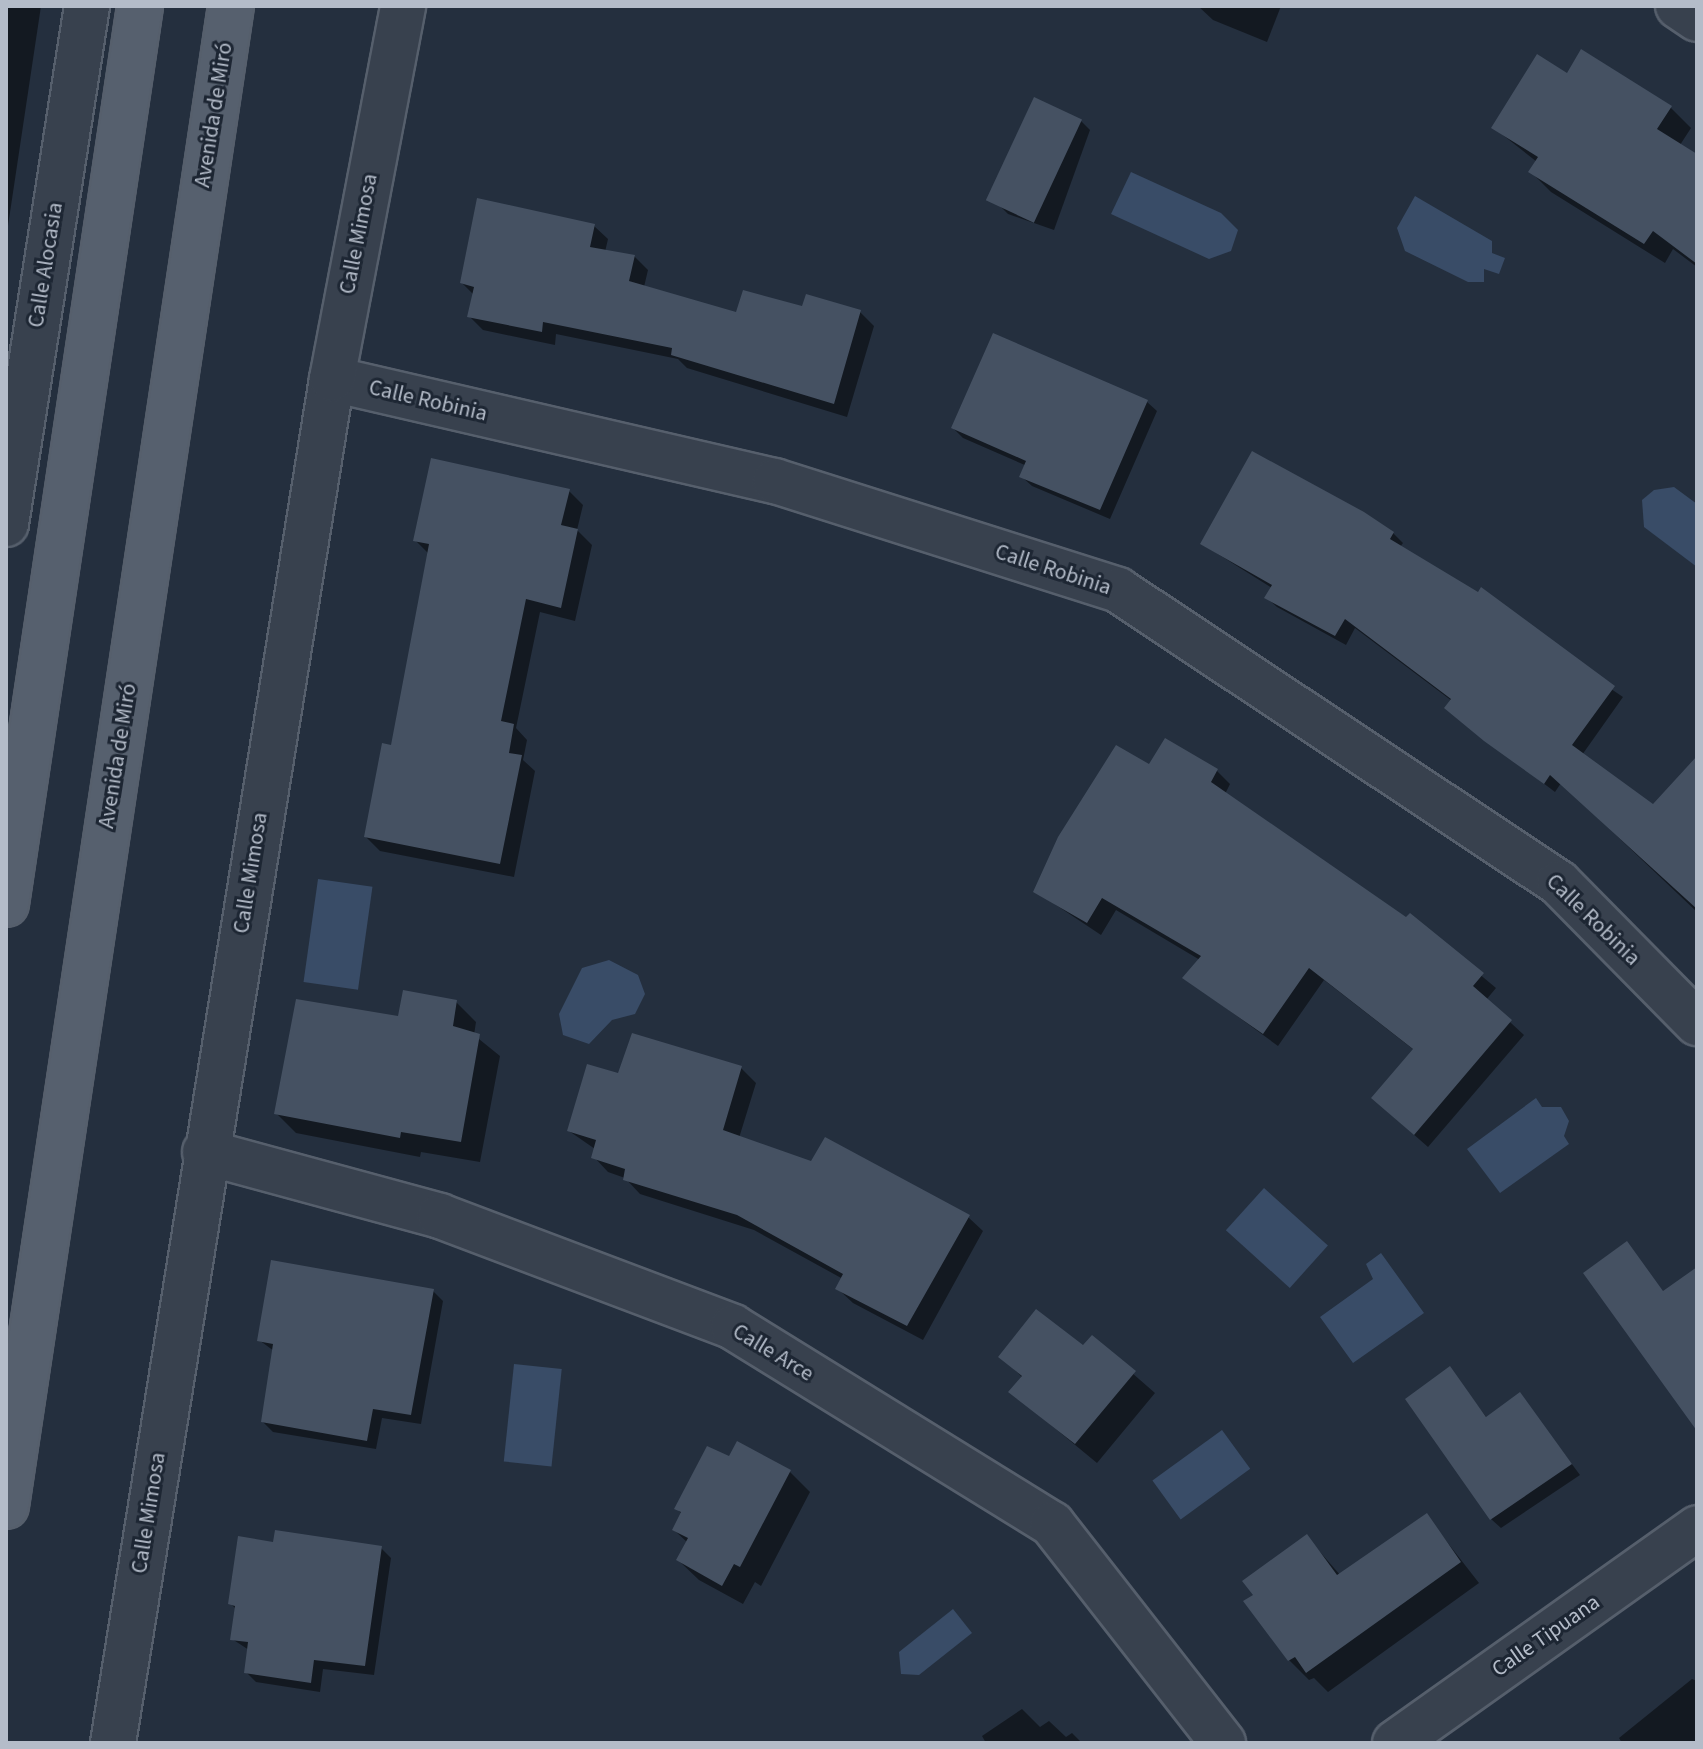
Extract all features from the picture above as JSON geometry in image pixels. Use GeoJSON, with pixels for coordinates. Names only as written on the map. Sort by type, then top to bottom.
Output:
{"type":"FeatureCollection","features":[{"type":"Feature","properties":{"kind":"main road"},"geometry":{"type":"LineString","coordinates":[[6,904],[140,6]]}},
{"type":"Feature","properties":{"kind":"main road","name":"Avenida de Miró"},"geometry":{"type":"LineString","coordinates":[[6,1506],[231,6]]}},
{"type":"Feature","properties":{"kind":"street","name":"Calle Alocasia"},"geometry":{"type":"LineString","coordinates":[[6,524],[87,6]]}},
{"type":"Feature","properties":{"kind":"street","name":"Calle Mimosa"},"geometry":{"type":"LineString","coordinates":[[118,1742],[205,1152],[332,379],[403,6]]}},
{"type":"Feature","properties":{"kind":"street"},"geometry":{"type":"LineString","coordinates":[[1678,6],[1697,19]]}},
{"type":"Feature","properties":{"kind":"street","name":"Calle Robinia"},"geometry":{"type":"LineString","coordinates":[[332,379],[775,481],[1118,590],[1559,883],[1697,1023]]}},
{"type":"Feature","properties":{"kind":"street","name":"Calle Arce"},"geometry":{"type":"LineString","coordinates":[[205,1152],[440,1216],[733,1327],[1052,1524],[1223,1743]]}},
{"type":"Feature","properties":{"kind":"street","name":"Calle Tipuana"},"geometry":{"type":"LineString","coordinates":[[1395,1743],[1697,1528]]}},
{"type":"Feature","properties":{"kind":"water"},"geometry":{"type":"Polygon","coordinates":[[[1131,172],[1221,213],[1238,230],[1231,251],[1209,259],[1111,214],[1131,172]]]}},
{"type":"Feature","properties":{"kind":"water"},"geometry":{"type":"Polygon","coordinates":[[[1415,196],[1492,241],[1492,253],[1505,258],[1499,274],[1484,269],[1484,282],[1468,282],[1405,251],[1397,228],[1415,196]]]}},
{"type":"Feature","properties":{"kind":"water"},"geometry":{"type":"Polygon","coordinates":[[[1674,487],[1697,504],[1697,567],[1644,527],[1642,500],[1654,490],[1674,487]]]}},
{"type":"Feature","properties":{"kind":"water"},"geometry":{"type":"Polygon","coordinates":[[[318,879],[372,887],[358,990],[304,982],[318,879]]]}},
{"type":"Feature","properties":{"kind":"water"},"geometry":{"type":"Polygon","coordinates":[[[609,960],[638,975],[645,994],[635,1014],[612,1020],[589,1044],[563,1035],[559,1014],[582,968],[609,960]]]}},
{"type":"Feature","properties":{"kind":"water"},"geometry":{"type":"Polygon","coordinates":[[[1536,1098],[1542,1107],[1561,1107],[1569,1121],[1564,1136],[1569,1144],[1500,1193],[1467,1149],[1536,1098]]]}},
{"type":"Feature","properties":{"kind":"water"},"geometry":{"type":"Polygon","coordinates":[[[1264,1188],[1328,1246],[1290,1288],[1226,1230],[1264,1188]]]}},
{"type":"Feature","properties":{"kind":"water"},"geometry":{"type":"Polygon","coordinates":[[[1381,1253],[1424,1313],[1353,1363],[1320,1317],[1373,1279],[1366,1264],[1381,1253]]]}},
{"type":"Feature","properties":{"kind":"water"},"geometry":{"type":"Polygon","coordinates":[[[514,1364],[562,1369],[551,1466],[504,1461],[514,1364]]]}},
{"type":"Feature","properties":{"kind":"water"},"geometry":{"type":"Polygon","coordinates":[[[1222,1430],[1250,1469],[1181,1519],[1152,1481],[1222,1430]]]}},
{"type":"Feature","properties":{"kind":"water"},"geometry":{"type":"Polygon","coordinates":[[[953,1609],[972,1633],[919,1675],[901,1674],[899,1652],[953,1609]]]}},
{"type":"Feature","properties":{"kind":"building"},"geometry":{"type":"Polygon","coordinates":[[[1581,49],[1672,106],[1657,129],[1697,154],[1697,264],[1653,231],[1644,244],[1528,172],[1538,157],[1491,128],[1537,54],[1567,73],[1581,49]]]}},
{"type":"Feature","properties":{"kind":"building"},"geometry":{"type":"Polygon","coordinates":[[[1034,97],[1082,119],[1034,223],[986,200],[1034,97]]]}},
{"type":"Feature","properties":{"kind":"building"},"geometry":{"type":"Polygon","coordinates":[[[477,198],[595,224],[590,247],[635,255],[629,281],[736,312],[743,290],[802,306],[806,294],[861,310],[834,404],[671,355],[672,348],[543,322],[542,332],[467,317],[474,287],[460,283],[477,198]]]}},
{"type":"Feature","properties":{"kind":"building"},"geometry":{"type":"Polygon","coordinates":[[[993,333],[1148,400],[1100,510],[1019,477],[1026,461],[951,428],[993,333]]]}},
{"type":"Feature","properties":{"kind":"building"},"geometry":{"type":"Polygon","coordinates":[[[1252,451],[1364,512],[1394,532],[1390,539],[1478,592],[1481,587],[1615,686],[1572,745],[1653,804],[1697,756],[1697,909],[1550,775],[1544,784],[1484,741],[1444,708],[1451,699],[1345,619],[1335,636],[1264,598],[1272,585],[1200,544],[1252,451]]]}},
{"type":"Feature","properties":{"kind":"building"},"geometry":{"type":"Polygon","coordinates":[[[431,458],[570,489],[561,525],[578,529],[561,608],[526,599],[501,721],[514,724],[509,753],[522,755],[500,864],[364,837],[382,743],[391,745],[429,544],[413,541],[431,458]]]}},
{"type":"Feature","properties":{"kind":"building"},"geometry":{"type":"Polygon","coordinates":[[[1165,738],[1218,769],[1211,782],[1406,917],[1410,913],[1484,973],[1473,986],[1512,1020],[1414,1135],[1371,1098],[1413,1049],[1309,968],[1263,1034],[1182,978],[1201,956],[1102,898],[1087,923],[1033,892],[1058,837],[1116,745],[1149,764],[1165,738]]]}},
{"type":"Feature","properties":{"kind":"building"},"geometry":{"type":"Polygon","coordinates":[[[403,990],[457,1000],[453,1026],[480,1034],[461,1142],[401,1132],[400,1138],[274,1114],[296,999],[398,1016],[403,990]]]}},
{"type":"Feature","properties":{"kind":"building"},"geometry":{"type":"Polygon","coordinates":[[[632,1033],[742,1066],[723,1130],[811,1161],[825,1137],[970,1215],[907,1326],[835,1289],[843,1274],[737,1215],[623,1180],[625,1169],[591,1158],[596,1140],[567,1131],[587,1064],[618,1073],[632,1033]]]}},
{"type":"Feature","properties":{"kind":"building"},"geometry":{"type":"Polygon","coordinates":[[[1627,1241],[1663,1291],[1697,1267],[1697,1431],[1583,1273],[1627,1241]]]}},
{"type":"Feature","properties":{"kind":"building"},"geometry":{"type":"Polygon","coordinates":[[[271,1260],[434,1289],[411,1415],[373,1409],[367,1441],[261,1422],[273,1344],[257,1341],[271,1260]]]}},
{"type":"Feature","properties":{"kind":"building"},"geometry":{"type":"Polygon","coordinates":[[[1036,1309],[1083,1345],[1092,1335],[1136,1371],[1075,1444],[1008,1392],[1022,1376],[998,1357],[1036,1309]]]}},
{"type":"Feature","properties":{"kind":"building"},"geometry":{"type":"Polygon","coordinates":[[[1450,1366],[1486,1417],[1520,1392],[1572,1464],[1490,1520],[1405,1399],[1450,1366]]]}},
{"type":"Feature","properties":{"kind":"building"},"geometry":{"type":"Polygon","coordinates":[[[737,1441],[791,1470],[740,1567],[734,1564],[722,1586],[676,1560],[688,1538],[672,1530],[681,1512],[674,1509],[707,1446],[729,1456],[737,1441]]]}},
{"type":"Feature","properties":{"kind":"building"},"geometry":{"type":"Polygon","coordinates":[[[1427,1513],[1461,1562],[1306,1673],[1295,1657],[1288,1661],[1243,1601],[1253,1595],[1242,1581],[1307,1534],[1337,1575],[1427,1513]]]}},
{"type":"Feature","properties":{"kind":"building"},"geometry":{"type":"Polygon","coordinates":[[[275,1530],[382,1546],[365,1666],[314,1660],[311,1683],[244,1673],[248,1642],[230,1640],[235,1606],[228,1604],[238,1536],[273,1542],[275,1530]]]}}]}
